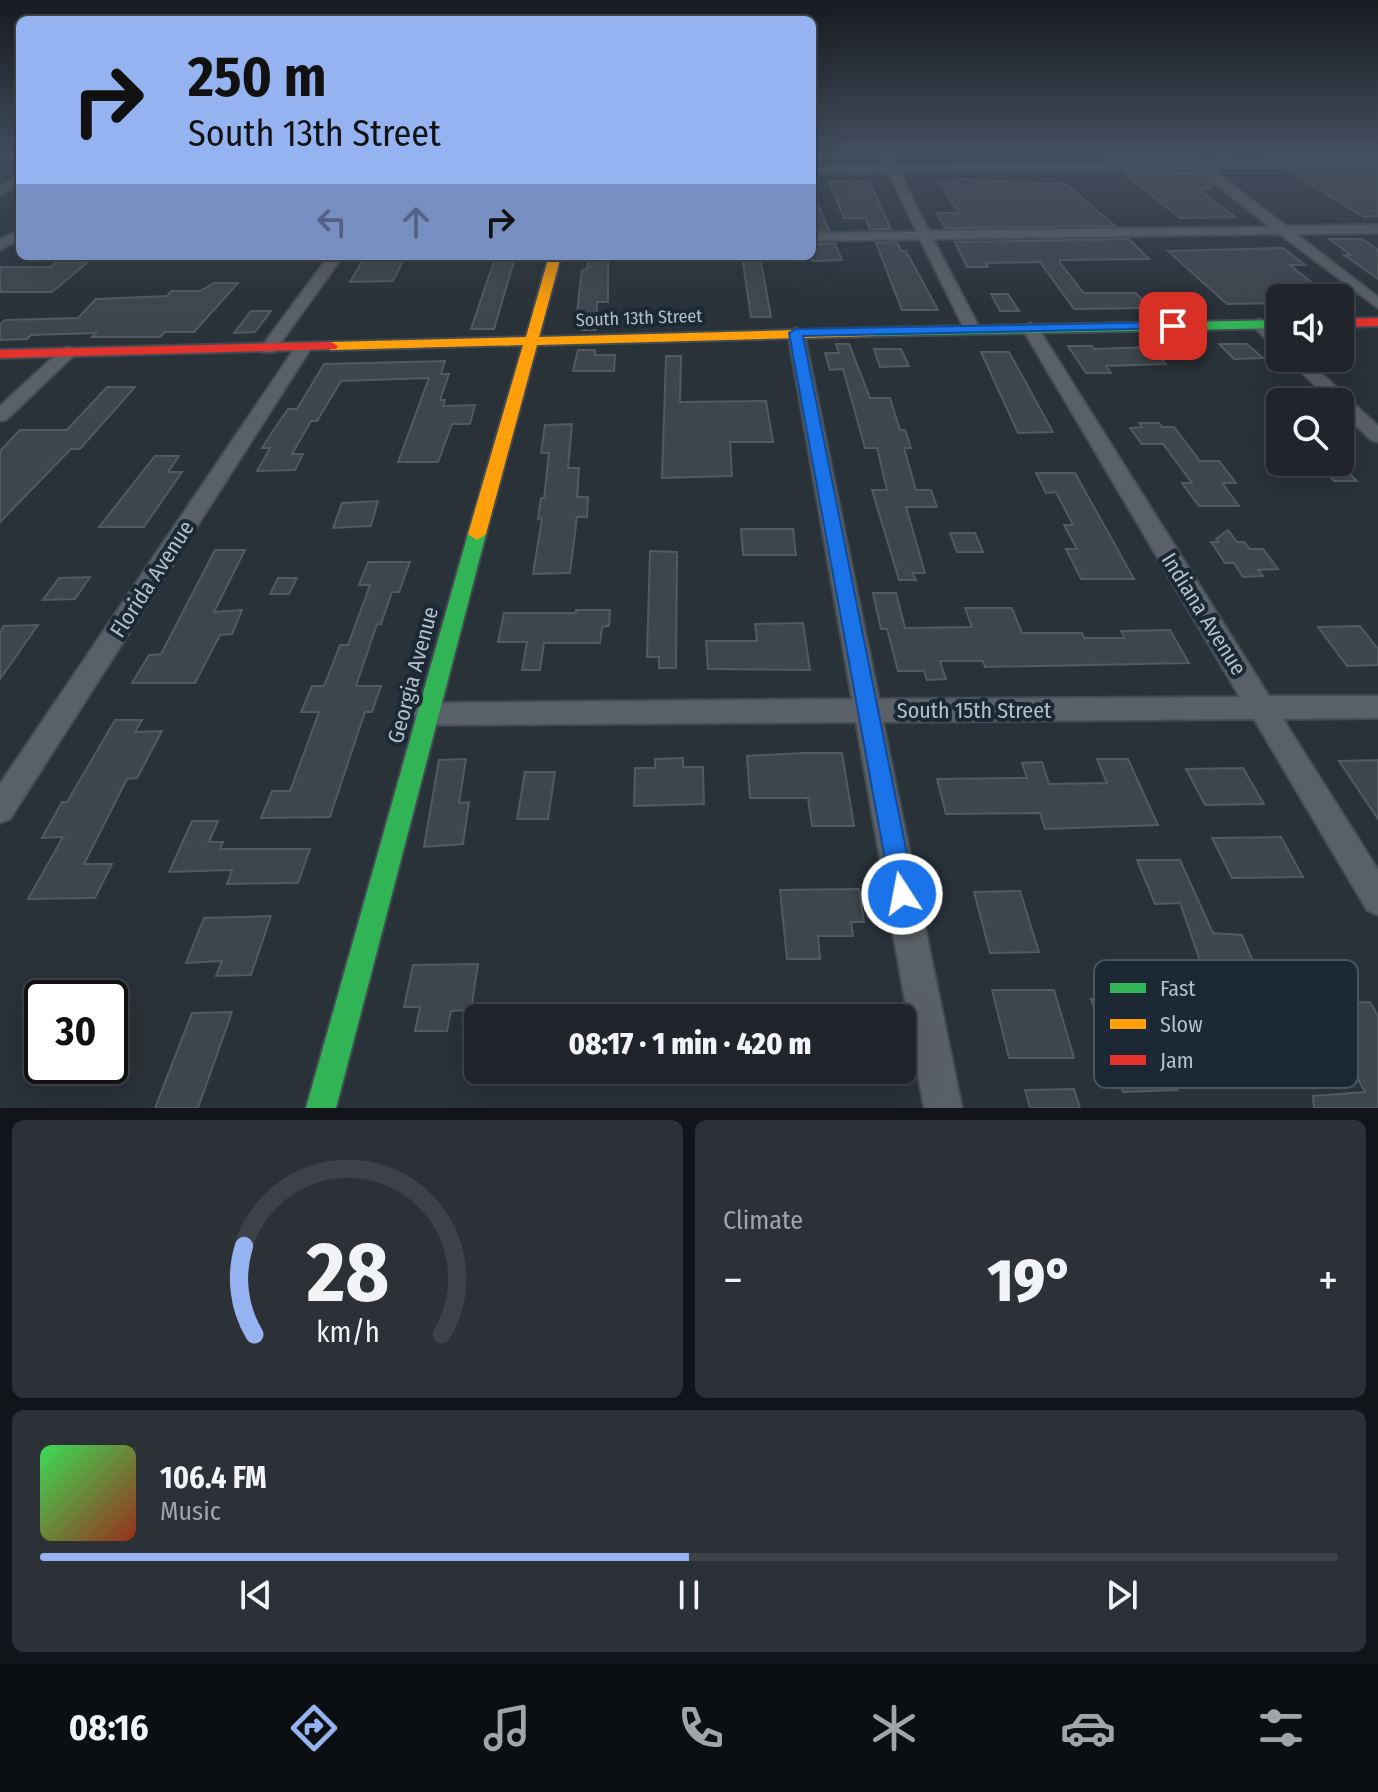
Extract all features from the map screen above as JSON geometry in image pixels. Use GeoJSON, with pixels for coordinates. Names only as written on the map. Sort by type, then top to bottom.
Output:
{"type":"FeatureCollection","features":[{"type":"Feature","properties":{"kind":"street"},"geometry":{"type":"LineString","coordinates":[[909,204],[972,329]]}},
{"type":"Feature","properties":{"kind":"street"},"geometry":{"type":"LineString","coordinates":[[1248,204],[1378,304]]}},
{"type":"Feature","properties":{"kind":"street"},"geometry":{"type":"LineString","coordinates":[[816,237],[1378,229]]}},
{"type":"Feature","properties":{"kind":"street"},"geometry":{"type":"LineString","coordinates":[[268,349],[333,260]]}},
{"type":"Feature","properties":{"kind":"street","name":"Georgia Avenue"},"geometry":{"type":"LineString","coordinates":[[321,1108],[426,714],[554,260]]}},
{"type":"Feature","properties":{"kind":"street"},"geometry":{"type":"LineString","coordinates":[[1354,323],[1378,322]]}},
{"type":"Feature","properties":{"kind":"street"},"geometry":{"type":"LineString","coordinates":[[1259,324],[1266,331]]}},
{"type":"Feature","properties":{"kind":"street","name":"South 13th Street"},"geometry":{"type":"LineString","coordinates":[[0,354],[1266,324]]}},
{"type":"Feature","properties":{"kind":"street","name":"Indiana Avenue"},"geometry":{"type":"LineString","coordinates":[[1030,328],[1378,899]]}},
{"type":"Feature","properties":{"kind":"street"},"geometry":{"type":"LineString","coordinates":[[796,333],[943,1108]]}},
{"type":"Feature","properties":{"kind":"street","name":"Florida Avenue"},"geometry":{"type":"LineString","coordinates":[[0,809],[303,348]]}},
{"type":"Feature","properties":{"kind":"street"},"geometry":{"type":"LineString","coordinates":[[0,416],[68,352]]}},
{"type":"Feature","properties":{"kind":"street"},"geometry":{"type":"LineString","coordinates":[[1310,372],[1378,436]]}},
{"type":"Feature","properties":{"kind":"street","name":"South 15th Street"},"geometry":{"type":"LineString","coordinates":[[426,714],[1378,707]]}},
{"type":"Feature","properties":{"kind":"building"},"geometry":{"type":"Polygon","coordinates":[[[816,204],[818,204],[829,230],[816,230],[816,204]]]}},
{"type":"Feature","properties":{"kind":"building"},"geometry":{"type":"Polygon","coordinates":[[[838,204],[879,204],[891,229],[870,229],[865,218],[844,218],[838,204]]]}},
{"type":"Feature","properties":{"kind":"building"},"geometry":{"type":"Polygon","coordinates":[[[953,204],[1089,204],[1115,226],[946,228],[936,213],[959,213],[953,204]]]}},
{"type":"Feature","properties":{"kind":"building"},"geometry":{"type":"Polygon","coordinates":[[[1162,204],[1217,204],[1235,217],[1180,218],[1162,204]]]}},
{"type":"Feature","properties":{"kind":"building"},"geometry":{"type":"Polygon","coordinates":[[[1342,204],[1378,204],[1378,216],[1364,217],[1342,204]]]}},
{"type":"Feature","properties":{"kind":"building"},"geometry":{"type":"Polygon","coordinates":[[[1129,239],[1149,259],[1060,260],[1060,263],[1084,293],[1136,293],[1150,308],[1074,309],[1040,262],[986,263],[988,267],[967,267],[955,242],[1129,239]]]}},
{"type":"Feature","properties":{"kind":"building"},"geometry":{"type":"Polygon","coordinates":[[[1329,239],[1362,239],[1378,250],[1378,279],[1344,255],[1351,255],[1329,239]]]}},
{"type":"Feature","properties":{"kind":"building"},"geometry":{"type":"Polygon","coordinates":[[[897,242],[901,251],[906,251],[938,310],[902,310],[876,243],[897,242]]]}},
{"type":"Feature","properties":{"kind":"building"},"geometry":{"type":"Polygon","coordinates":[[[816,244],[835,244],[842,260],[812,261],[816,260],[816,244]]]}},
{"type":"Feature","properties":{"kind":"building"},"geometry":{"type":"Polygon","coordinates":[[[1283,248],[1305,265],[1290,265],[1314,284],[1266,284],[1266,303],[1227,304],[1168,251],[1283,248]]]}},
{"type":"Feature","properties":{"kind":"building"},"geometry":{"type":"Polygon","coordinates":[[[363,260],[404,260],[393,281],[350,282],[363,260]]]}},
{"type":"Feature","properties":{"kind":"building"},"geometry":{"type":"Polygon","coordinates":[[[588,260],[608,260],[608,302],[597,302],[596,330],[581,330],[582,325],[576,325],[582,270],[587,269],[588,260]]]}},
{"type":"Feature","properties":{"kind":"building"},"geometry":{"type":"Polygon","coordinates":[[[743,260],[761,260],[771,317],[751,317],[743,260]]]}},
{"type":"Feature","properties":{"kind":"building"},"geometry":{"type":"Polygon","coordinates":[[[494,261],[514,261],[494,329],[471,329],[494,261]]]}},
{"type":"Feature","properties":{"kind":"building"},"geometry":{"type":"Polygon","coordinates":[[[56,262],[88,262],[52,292],[0,292],[0,267],[51,267],[56,262]]]}},
{"type":"Feature","properties":{"kind":"building"},"geometry":{"type":"Polygon","coordinates":[[[214,283],[238,283],[194,332],[165,332],[160,337],[92,337],[96,333],[31,335],[27,339],[0,340],[0,324],[6,320],[78,318],[96,299],[167,296],[171,291],[200,291],[214,283]]]}},
{"type":"Feature","properties":{"kind":"building"},"geometry":{"type":"Polygon","coordinates":[[[991,294],[1008,294],[1019,311],[1000,311],[991,294]]]}},
{"type":"Feature","properties":{"kind":"building"},"geometry":{"type":"Polygon","coordinates":[[[251,311],[271,311],[255,332],[234,333],[251,311]]]}},
{"type":"Feature","properties":{"kind":"building"},"geometry":{"type":"Polygon","coordinates":[[[836,344],[849,344],[870,398],[890,398],[900,430],[905,430],[911,448],[904,448],[916,490],[931,490],[937,507],[906,507],[925,573],[913,573],[916,580],[899,580],[872,490],[887,490],[877,448],[865,448],[843,369],[830,370],[825,353],[839,353],[836,344]]]}},
{"type":"Feature","properties":{"kind":"building"},"geometry":{"type":"Polygon","coordinates":[[[1219,344],[1247,344],[1263,358],[1234,359],[1219,344]]]}},
{"type":"Feature","properties":{"kind":"building"},"geometry":{"type":"Polygon","coordinates":[[[1068,346],[1092,346],[1094,349],[1151,347],[1166,364],[1106,366],[1111,373],[1086,373],[1068,346]]]}},
{"type":"Feature","properties":{"kind":"building"},"geometry":{"type":"Polygon","coordinates":[[[874,349],[901,349],[909,366],[880,367],[874,349]]]}},
{"type":"Feature","properties":{"kind":"building"},"geometry":{"type":"Polygon","coordinates":[[[578,350],[595,350],[595,355],[615,355],[614,371],[573,371],[578,350]]]}},
{"type":"Feature","properties":{"kind":"building"},"geometry":{"type":"Polygon","coordinates":[[[981,352],[1009,352],[1053,432],[1018,433],[981,352]]]}},
{"type":"Feature","properties":{"kind":"building"},"geometry":{"type":"Polygon","coordinates":[[[666,356],[681,356],[680,402],[766,401],[773,442],[730,442],[732,476],[662,478],[666,356]]]}},
{"type":"Feature","properties":{"kind":"building"},"geometry":{"type":"Polygon","coordinates":[[[445,361],[441,374],[449,374],[440,400],[445,400],[443,406],[475,405],[470,424],[452,424],[438,462],[398,462],[429,378],[341,381],[317,421],[311,421],[292,454],[303,454],[295,470],[257,471],[270,448],[262,448],[288,409],[297,409],[324,364],[445,361]]]}},
{"type":"Feature","properties":{"kind":"building"},"geometry":{"type":"Polygon","coordinates":[[[107,387],[135,387],[80,449],[71,449],[0,522],[0,451],[20,430],[67,430],[107,387]]]}},
{"type":"Feature","properties":{"kind":"building"},"geometry":{"type":"Polygon","coordinates":[[[1139,423],[1174,427],[1200,461],[1219,461],[1236,483],[1222,483],[1239,506],[1199,506],[1182,483],[1192,483],[1163,444],[1142,444],[1130,428],[1142,427],[1139,423]]]}},
{"type":"Feature","properties":{"kind":"building"},"geometry":{"type":"Polygon","coordinates":[[[572,424],[568,468],[579,468],[577,497],[588,497],[587,517],[577,517],[570,573],[533,574],[549,453],[541,453],[545,425],[572,424]]]}},
{"type":"Feature","properties":{"kind":"building"},"geometry":{"type":"Polygon","coordinates":[[[155,456],[179,456],[168,472],[182,472],[144,527],[99,527],[155,456]]]}},
{"type":"Feature","properties":{"kind":"building"},"geometry":{"type":"Polygon","coordinates":[[[1036,473],[1075,473],[1134,579],[1081,579],[1066,549],[1077,549],[1064,525],[1073,525],[1056,492],[1046,493],[1036,473]]]}},
{"type":"Feature","properties":{"kind":"building"},"geometry":{"type":"Polygon","coordinates":[[[1330,476],[1352,476],[1357,481],[1334,481],[1330,476]]]}},
{"type":"Feature","properties":{"kind":"building"},"geometry":{"type":"Polygon","coordinates":[[[378,501],[371,526],[333,528],[342,503],[378,501]]]}},
{"type":"Feature","properties":{"kind":"building"},"geometry":{"type":"Polygon","coordinates":[[[741,529],[793,529],[796,555],[743,555],[741,529]]]}},
{"type":"Feature","properties":{"kind":"building"},"geometry":{"type":"Polygon","coordinates":[[[1228,530],[1237,542],[1244,542],[1250,549],[1263,549],[1278,569],[1258,570],[1263,576],[1243,577],[1234,563],[1225,563],[1211,542],[1219,542],[1216,539],[1228,530]]]}},
{"type":"Feature","properties":{"kind":"building"},"geometry":{"type":"Polygon","coordinates":[[[950,533],[975,533],[983,552],[957,552],[950,533]]]}},
{"type":"Feature","properties":{"kind":"building"},"geometry":{"type":"Polygon","coordinates":[[[215,550],[245,550],[214,612],[242,610],[232,634],[220,635],[195,683],[132,683],[149,655],[161,654],[215,550]]]}},
{"type":"Feature","properties":{"kind":"building"},"geometry":{"type":"Polygon","coordinates":[[[650,551],[677,552],[676,668],[659,668],[659,657],[647,657],[650,551]]]}},
{"type":"Feature","properties":{"kind":"building"},"geometry":{"type":"Polygon","coordinates":[[[368,562],[410,562],[399,592],[392,592],[381,624],[377,624],[356,686],[381,686],[372,712],[365,712],[330,817],[261,818],[272,791],[290,791],[319,712],[301,712],[312,686],[324,686],[340,645],[348,645],[370,585],[359,585],[368,562]]]}},
{"type":"Feature","properties":{"kind":"building"},"geometry":{"type":"Polygon","coordinates":[[[90,577],[75,599],[43,600],[59,578],[90,577]]]}},
{"type":"Feature","properties":{"kind":"building"},"geometry":{"type":"Polygon","coordinates":[[[278,578],[297,578],[289,594],[270,594],[278,578]]]}},
{"type":"Feature","properties":{"kind":"building"},"geometry":{"type":"Polygon","coordinates":[[[873,593],[896,593],[905,628],[972,627],[965,608],[1012,608],[1022,633],[1082,633],[1084,638],[1125,638],[1121,631],[1170,630],[1189,663],[985,667],[983,661],[940,661],[946,679],[927,680],[924,671],[898,671],[887,629],[881,629],[873,593]]]}},
{"type":"Feature","properties":{"kind":"building"},"geometry":{"type":"Polygon","coordinates":[[[576,610],[610,610],[609,626],[602,627],[600,643],[544,643],[540,670],[522,670],[527,642],[498,642],[504,613],[576,613],[576,610]]]}},
{"type":"Feature","properties":{"kind":"building"},"geometry":{"type":"Polygon","coordinates":[[[803,623],[810,670],[708,669],[706,641],[757,641],[755,624],[803,623]]]}},
{"type":"Feature","properties":{"kind":"building"},"geometry":{"type":"Polygon","coordinates":[[[38,625],[0,679],[0,632],[4,626],[38,625]]]}},
{"type":"Feature","properties":{"kind":"building"},"geometry":{"type":"Polygon","coordinates":[[[1360,626],[1378,649],[1378,665],[1347,666],[1318,627],[1360,626]]]}},
{"type":"Feature","properties":{"kind":"building"},"geometry":{"type":"Polygon","coordinates":[[[115,720],[142,720],[135,732],[162,731],[137,778],[127,779],[84,864],[112,864],[95,898],[28,899],[63,837],[42,838],[115,720]]]}},
{"type":"Feature","properties":{"kind":"building"},"geometry":{"type":"Polygon","coordinates":[[[842,753],[854,826],[812,826],[808,798],[750,798],[747,756],[842,753]]]}},
{"type":"Feature","properties":{"kind":"building"},"geometry":{"type":"Polygon","coordinates":[[[683,758],[683,767],[703,767],[704,804],[634,806],[635,768],[655,768],[655,759],[683,758]]]}},
{"type":"Feature","properties":{"kind":"building"},"geometry":{"type":"Polygon","coordinates":[[[466,759],[459,803],[469,802],[463,844],[424,847],[439,760],[466,759]]]}},
{"type":"Feature","properties":{"kind":"building"},"geometry":{"type":"Polygon","coordinates":[[[1097,759],[1128,759],[1158,825],[1045,829],[1040,813],[946,814],[937,779],[1027,778],[1022,763],[1042,762],[1049,784],[1107,783],[1097,759]]]}},
{"type":"Feature","properties":{"kind":"building"},"geometry":{"type":"Polygon","coordinates":[[[1378,760],[1378,819],[1339,761],[1378,760]]]}},
{"type":"Feature","properties":{"kind":"building"},"geometry":{"type":"Polygon","coordinates":[[[1243,768],[1264,804],[1205,805],[1186,769],[1243,768]]]}},
{"type":"Feature","properties":{"kind":"building"},"geometry":{"type":"Polygon","coordinates":[[[525,772],[555,772],[548,819],[517,819],[525,772]]]}},
{"type":"Feature","properties":{"kind":"building"},"geometry":{"type":"Polygon","coordinates":[[[192,821],[218,821],[209,842],[223,842],[220,849],[310,849],[298,883],[227,884],[232,870],[169,872],[192,821]]]}},
{"type":"Feature","properties":{"kind":"building"},"geometry":{"type":"Polygon","coordinates":[[[1281,837],[1303,877],[1232,878],[1212,838],[1281,837]]]}},
{"type":"Feature","properties":{"kind":"building"},"geometry":{"type":"Polygon","coordinates":[[[1137,860],[1180,860],[1213,933],[1242,935],[1252,960],[1200,960],[1180,903],[1155,904],[1137,860]]]}},
{"type":"Feature","properties":{"kind":"building"},"geometry":{"type":"Polygon","coordinates":[[[859,889],[864,922],[851,922],[853,936],[818,936],[820,959],[787,959],[780,890],[859,889]]]}},
{"type":"Feature","properties":{"kind":"building"},"geometry":{"type":"Polygon","coordinates":[[[1020,891],[1039,952],[990,953],[974,892],[1020,891]]]}},
{"type":"Feature","properties":{"kind":"building"},"geometry":{"type":"Polygon","coordinates":[[[271,916],[251,975],[216,976],[222,961],[186,963],[204,918],[271,916]]]}},
{"type":"Feature","properties":{"kind":"building"},"geometry":{"type":"Polygon","coordinates":[[[478,964],[472,1004],[464,1004],[464,1010],[451,1011],[447,1031],[415,1031],[420,1007],[404,1007],[413,965],[478,964]]]}},
{"type":"Feature","properties":{"kind":"building"},"geometry":{"type":"Polygon","coordinates":[[[992,990],[1054,990],[1074,1058],[1009,1058],[992,990]]]}},
{"type":"Feature","properties":{"kind":"building"},"geometry":{"type":"Polygon","coordinates":[[[1370,1002],[1378,1016],[1378,1108],[1314,1108],[1313,1096],[1365,1092],[1358,1079],[1358,1003],[1370,1002]]]}},
{"type":"Feature","properties":{"kind":"building"},"geometry":{"type":"Polygon","coordinates":[[[232,1012],[198,1108],[155,1108],[192,1013],[232,1012]]]}},
{"type":"Feature","properties":{"kind":"building"},"geometry":{"type":"Polygon","coordinates":[[[1122,1088],[1177,1090],[1123,1092],[1122,1088]]]}},
{"type":"Feature","properties":{"kind":"building"},"geometry":{"type":"Polygon","coordinates":[[[1074,1089],[1080,1108],[1030,1108],[1025,1090],[1074,1089]]]}},
{"type":"Feature","properties":{"kind":"traffic: fast"},"geometry":{"type":"LineString","coordinates":[[874,332],[1266,324]]}},
{"type":"Feature","properties":{"kind":"traffic: fast"},"geometry":{"type":"LineString","coordinates":[[321,1108],[477,534]]}},
{"type":"Feature","properties":{"kind":"traffic: slow"},"geometry":{"type":"LineString","coordinates":[[477,534],[554,260]]}},
{"type":"Feature","properties":{"kind":"traffic: slow"},"geometry":{"type":"LineString","coordinates":[[331,346],[874,332]]}},
{"type":"Feature","properties":{"kind":"traffic: jam"},"geometry":{"type":"LineString","coordinates":[[1354,323],[1378,322]]}},
{"type":"Feature","properties":{"kind":"traffic: jam"},"geometry":{"type":"LineString","coordinates":[[0,354],[331,346]]}},
{"type":"Feature","properties":{"kind":"route"},"geometry":{"type":"LineString","coordinates":[[902,894],[796,333],[1173,326]]}}]}
